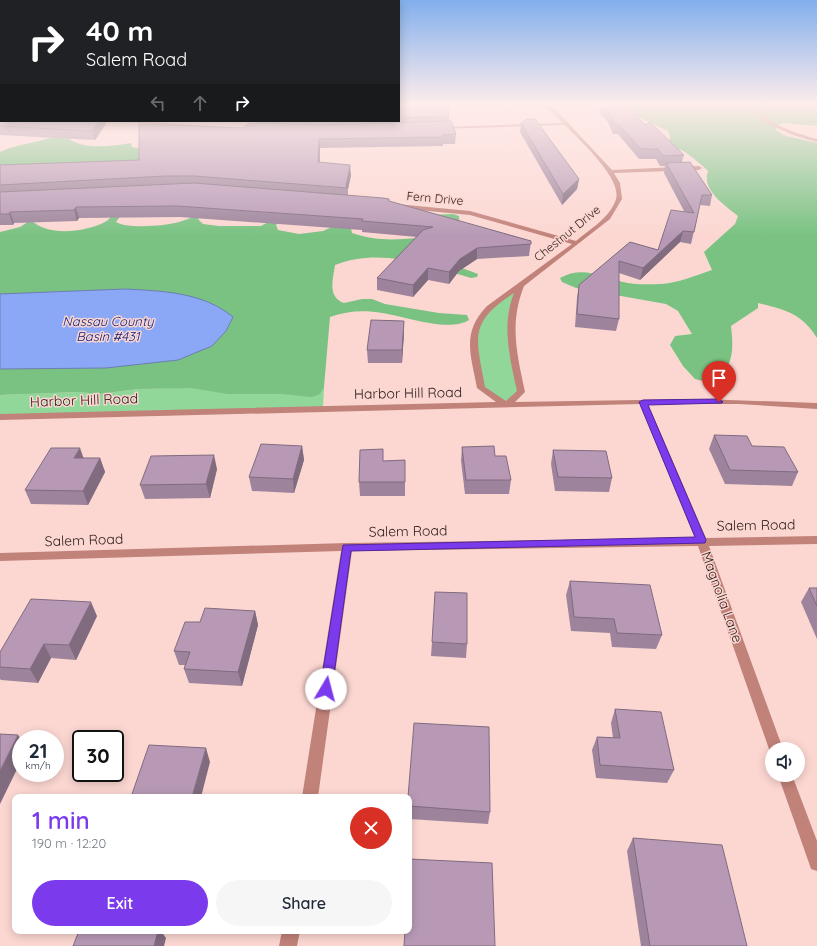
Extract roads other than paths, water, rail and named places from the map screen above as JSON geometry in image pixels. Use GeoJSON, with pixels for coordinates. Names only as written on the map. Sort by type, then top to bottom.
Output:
{"type":"FeatureCollection","features":[{"type":"Feature","properties":{"kind":"street","name":"Chestnut Drive"},"geometry":{"type":"LineString","coordinates":[[506,405],[481,388],[474,348],[474,333],[477,321],[489,307],[521,285],[608,218],[616,206],[619,192],[611,172],[588,147]]}},
{"type":"Feature","properties":{"kind":"street"},"geometry":{"type":"LineString","coordinates":[[611,172],[699,168]]}},
{"type":"Feature","properties":{"kind":"street","name":"Fern Drive"},"geometry":{"type":"LineString","coordinates":[[388,205],[470,212],[577,243]]}},
{"type":"Feature","properties":{"kind":"street"},"geometry":{"type":"LineString","coordinates":[[506,405],[521,392],[511,346],[510,329],[511,311],[521,285]]}},
{"type":"Feature","properties":{"kind":"street","name":"Harbor Hill Road"},"geometry":{"type":"LineString","coordinates":[[0,417],[643,402],[746,402],[817,406]]}},
{"type":"Feature","properties":{"kind":"street","name":"Magnolia Lane"},"geometry":{"type":"LineString","coordinates":[[643,402],[701,540],[773,742]]}},
{"type":"Feature","properties":{"kind":"street","name":"Salem Road"},"geometry":{"type":"LineString","coordinates":[[0,557],[347,547],[701,540],[817,540]]}},
{"type":"Feature","properties":{"kind":"street"},"geometry":{"type":"LineString","coordinates":[[310,794],[347,547]]}},
{"type":"Feature","properties":{"kind":"street"},"geometry":{"type":"LineString","coordinates":[[788,782],[817,863]]}},
{"type":"Feature","properties":{"kind":"street"},"geometry":{"type":"LineString","coordinates":[[288,946],[290,934]]}},
{"type":"Feature","properties":{"kind":"water","name":"Nassau County Basin #431"},"geometry":{"type":"Polygon","coordinates":[[[125,289],[182,294],[209,302],[233,317],[226,331],[212,346],[178,360],[106,368],[0,369],[0,294],[125,289]]]}}]}
